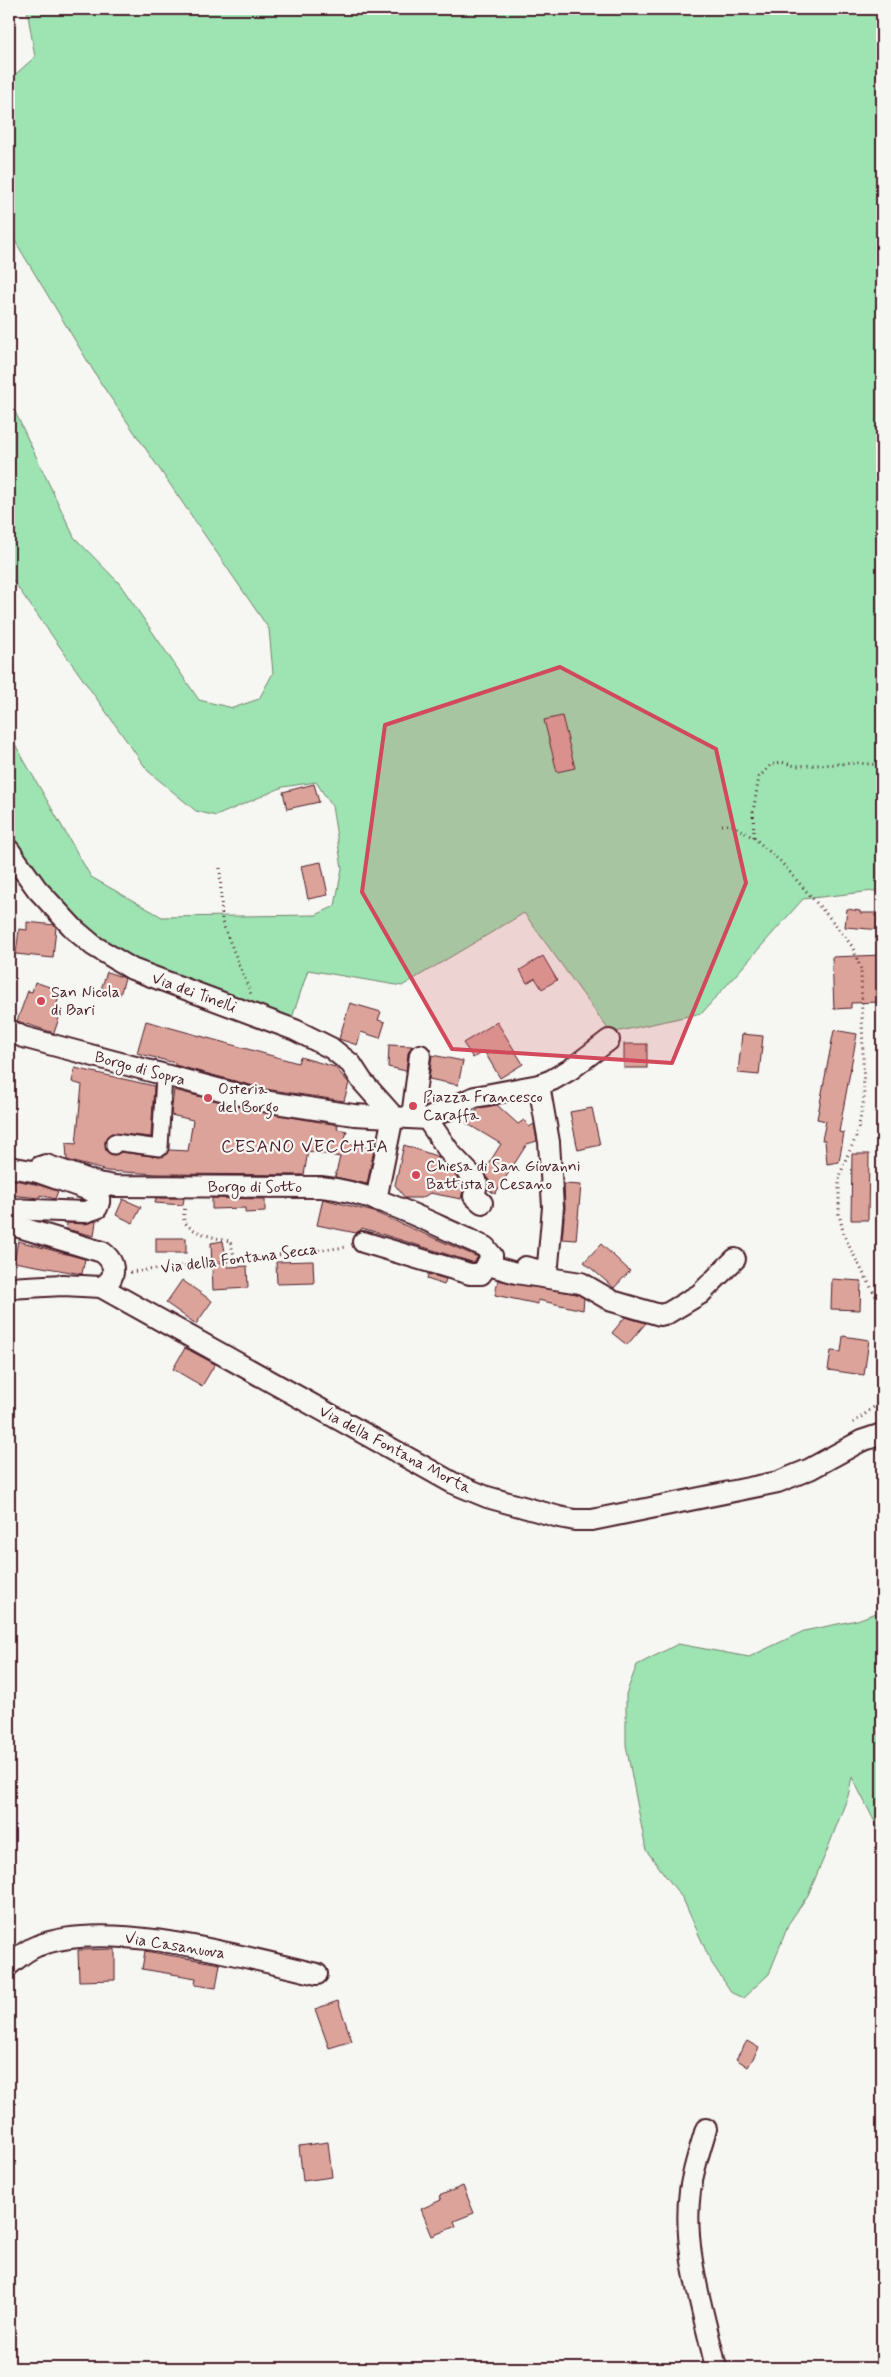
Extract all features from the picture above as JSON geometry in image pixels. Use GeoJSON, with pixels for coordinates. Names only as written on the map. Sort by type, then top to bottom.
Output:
{"type":"FeatureCollection","features":[{"type":"Feature","properties":{"kind":"street","name":"Via dei Tinelli"},"geometry":{"type":"LineString","coordinates":[[9,850],[37,889],[75,930],[94,946],[132,969],[295,1030],[336,1051],[351,1064],[362,1081],[410,1117],[451,1154],[476,1180],[478,1184],[474,1196],[482,1203]]}},
{"type":"Feature","properties":{"kind":"street","name":"Borgo di Sopra"},"geometry":{"type":"LineString","coordinates":[[9,1030],[32,1039],[228,1093],[302,1108],[354,1115],[410,1117]]}},
{"type":"Feature","properties":{"kind":"street"},"geometry":{"type":"LineString","coordinates":[[410,1117],[475,1097],[539,1085],[571,1069],[609,1040]]}},
{"type":"Feature","properties":{"kind":"street"},"geometry":{"type":"LineString","coordinates":[[376,1200],[410,1117],[420,1055]]}},
{"type":"Feature","properties":{"kind":"street"},"geometry":{"type":"LineString","coordinates":[[114,1146],[114,1142],[160,1148],[164,1075]]}},
{"type":"Feature","properties":{"kind":"street"},"geometry":{"type":"LineString","coordinates":[[490,1260],[537,1271],[545,1269],[548,1265],[554,1206],[549,1142],[539,1085]]}},
{"type":"Feature","properties":{"kind":"street","name":"Borgo di Sotto"},"geometry":{"type":"LineString","coordinates":[[9,1167],[38,1172],[40,1167],[46,1165],[110,1178],[321,1187],[346,1190],[376,1200],[481,1245],[490,1260]]}},
{"type":"Feature","properties":{"kind":"street"},"geometry":{"type":"LineString","coordinates":[[9,1209],[85,1212],[97,1208],[99,1198],[96,1193],[38,1172]]}},
{"type":"Feature","properties":{"kind":"street"},"geometry":{"type":"LineString","coordinates":[[9,1224],[102,1252],[112,1263],[108,1280],[9,1288]]}},
{"type":"Feature","properties":{"kind":"street"},"geometry":{"type":"LineString","coordinates":[[363,1242],[470,1274],[482,1274],[490,1260]]}},
{"type":"Feature","properties":{"kind":"street"},"geometry":{"type":"LineString","coordinates":[[490,1260],[516,1273],[581,1283],[612,1301],[660,1315],[668,1314],[700,1294],[736,1259]]}},
{"type":"Feature","properties":{"kind":"street","name":"Via della Fontana Morta"},"geometry":{"type":"LineString","coordinates":[[108,1280],[453,1483],[487,1497],[576,1520],[599,1519],[778,1482],[810,1469],[861,1441],[882,1434]]}},
{"type":"Feature","properties":{"kind":"street","name":"Via Casanuova"},"geometry":{"type":"LineString","coordinates":[[9,1965],[28,1950],[42,1944],[71,1938],[94,1937],[167,1942],[317,1974]]}},
{"type":"Feature","properties":{"kind":"street"},"geometry":{"type":"LineString","coordinates":[[706,2129],[689,2193],[689,2219],[693,2266],[716,2368]]}},
{"type":"Feature","properties":{"kind":"path"},"geometry":{"type":"LineString","coordinates":[[754,838],[753,812],[759,777],[770,765],[781,762],[795,766],[856,763],[882,766]]}},
{"type":"Feature","properties":{"kind":"path"},"geometry":{"type":"LineString","coordinates":[[722,825],[732,825],[754,838],[780,861],[852,946],[861,970],[864,1100],[857,1135],[844,1163],[840,1180],[839,1214],[850,1248],[882,1308]]}},
{"type":"Feature","properties":{"kind":"path"},"geometry":{"type":"LineString","coordinates":[[220,868],[222,922],[241,972],[252,992],[245,1011]]}},
{"type":"Feature","properties":{"kind":"path"},"geometry":{"type":"LineString","coordinates":[[185,1203],[184,1220],[190,1228],[217,1239],[230,1241],[235,1259]]}},
{"type":"Feature","properties":{"kind":"path","name":"Via della Fontana Secca"},"geometry":{"type":"LineString","coordinates":[[108,1280],[235,1259],[358,1246],[363,1242]]}},
{"type":"Feature","properties":{"kind":"highlighted area"},"geometry":{"type":"Polygon","coordinates":[[[560,667],[716,749],[746,883],[672,1063],[452,1049],[362,892],[385,725],[560,667]]]}},
{"type":"Feature","properties":{"kind":"green space"},"geometry":{"type":"Polygon","coordinates":[[[27,9],[882,9],[882,890],[803,899],[702,1013],[611,1033],[524,913],[402,986],[308,970],[291,1021],[152,970],[110,949],[58,902],[9,835],[9,734],[91,877],[162,917],[316,915],[335,906],[342,868],[332,806],[316,782],[283,787],[216,816],[196,811],[148,771],[9,575],[9,399],[74,537],[119,583],[199,700],[233,708],[259,699],[273,673],[269,629],[102,385],[9,231],[9,80],[35,57],[27,9]]]}},
{"type":"Feature","properties":{"kind":"green space"},"geometry":{"type":"Polygon","coordinates":[[[882,1611],[882,1836],[852,1777],[848,1796],[808,1895],[789,1923],[769,1974],[743,1998],[732,1993],[711,1962],[683,1899],[646,1850],[626,1745],[626,1694],[637,1665],[678,1644],[749,1657],[804,1631],[857,1620],[882,1611]]]}},
{"type":"Feature","properties":{"kind":"building"},"geometry":{"type":"Polygon","coordinates":[[[562,716],[575,768],[557,772],[544,720],[562,716]]]}},
{"type":"Feature","properties":{"kind":"building"},"geometry":{"type":"Polygon","coordinates":[[[314,784],[319,802],[287,809],[283,792],[314,784]]]}},
{"type":"Feature","properties":{"kind":"building"},"geometry":{"type":"Polygon","coordinates":[[[321,862],[328,895],[308,899],[301,866],[321,862]]]}},
{"type":"Feature","properties":{"kind":"building"},"geometry":{"type":"Polygon","coordinates":[[[847,909],[860,911],[860,913],[882,913],[882,930],[845,927],[847,909]]]}},
{"type":"Feature","properties":{"kind":"building"},"geometry":{"type":"Polygon","coordinates":[[[27,922],[55,925],[53,958],[16,954],[19,929],[27,930],[27,922]]]}},
{"type":"Feature","properties":{"kind":"building"},"geometry":{"type":"Polygon","coordinates":[[[882,955],[882,1002],[851,1003],[851,1008],[834,1009],[832,957],[882,955]]]}},
{"type":"Feature","properties":{"kind":"building"},"geometry":{"type":"Polygon","coordinates":[[[543,956],[557,980],[542,989],[535,978],[527,983],[520,970],[543,956]]]}},
{"type":"Feature","properties":{"kind":"building"},"geometry":{"type":"Polygon","coordinates":[[[107,972],[125,978],[120,995],[101,989],[107,972]]]}},
{"type":"Feature","properties":{"kind":"building","name":"San Nicola di Bari"},"geometry":{"type":"Polygon","coordinates":[[[35,982],[61,991],[55,1009],[61,1012],[54,1033],[17,1021],[28,991],[32,992],[35,982]]]}},
{"type":"Feature","properties":{"kind":"building"},"geometry":{"type":"Polygon","coordinates":[[[350,1003],[381,1012],[378,1020],[385,1022],[380,1038],[361,1032],[357,1045],[339,1039],[350,1003]]]}},
{"type":"Feature","properties":{"kind":"building"},"geometry":{"type":"Polygon","coordinates":[[[146,1021],[298,1063],[300,1057],[335,1067],[349,1083],[344,1101],[265,1089],[137,1053],[146,1021]]]}},
{"type":"Feature","properties":{"kind":"building"},"geometry":{"type":"Polygon","coordinates":[[[497,1022],[523,1064],[500,1078],[484,1051],[473,1058],[463,1043],[497,1022]]]}},
{"type":"Feature","properties":{"kind":"building"},"geometry":{"type":"Polygon","coordinates":[[[834,1030],[857,1034],[839,1132],[844,1133],[839,1162],[827,1164],[825,1140],[822,1140],[826,1121],[817,1119],[834,1030]]]}},
{"type":"Feature","properties":{"kind":"building"},"geometry":{"type":"Polygon","coordinates":[[[742,1034],[763,1036],[759,1075],[738,1073],[742,1034]]]}},
{"type":"Feature","properties":{"kind":"building"},"geometry":{"type":"Polygon","coordinates":[[[624,1044],[647,1044],[647,1068],[624,1068],[624,1044]]]}},
{"type":"Feature","properties":{"kind":"building"},"geometry":{"type":"Polygon","coordinates":[[[389,1045],[412,1046],[408,1053],[406,1071],[388,1067],[389,1045]]]}},
{"type":"Feature","properties":{"kind":"building"},"geometry":{"type":"Polygon","coordinates":[[[432,1055],[463,1061],[458,1085],[429,1079],[432,1055]]]}},
{"type":"Feature","properties":{"kind":"building"},"geometry":{"type":"Polygon","coordinates":[[[75,1068],[154,1086],[151,1137],[111,1133],[105,1142],[106,1150],[110,1154],[114,1155],[121,1152],[159,1157],[164,1156],[169,1150],[188,1151],[193,1120],[171,1115],[174,1090],[260,1112],[338,1125],[337,1129],[347,1131],[344,1142],[374,1150],[367,1184],[335,1177],[340,1157],[308,1151],[304,1175],[158,1174],[107,1171],[67,1160],[66,1143],[76,1144],[82,1085],[72,1082],[75,1068]]]}},
{"type":"Feature","properties":{"kind":"building"},"geometry":{"type":"Polygon","coordinates":[[[497,1105],[518,1124],[524,1120],[529,1127],[534,1124],[537,1141],[527,1144],[495,1194],[488,1189],[489,1181],[484,1171],[501,1144],[466,1123],[479,1108],[497,1105]]]}},
{"type":"Feature","properties":{"kind":"building"},"geometry":{"type":"Polygon","coordinates":[[[592,1108],[600,1145],[578,1150],[570,1112],[592,1108]]]}},
{"type":"Feature","properties":{"kind":"building","name":"Chiesa di San Giovanni Battista a Cesano"},"geometry":{"type":"Polygon","coordinates":[[[404,1145],[439,1157],[437,1166],[449,1169],[464,1185],[461,1199],[430,1193],[422,1198],[405,1198],[395,1185],[404,1145]]]}},
{"type":"Feature","properties":{"kind":"building"},"geometry":{"type":"Polygon","coordinates":[[[852,1154],[869,1154],[868,1220],[851,1220],[852,1154]]]}},
{"type":"Feature","properties":{"kind":"building"},"geometry":{"type":"Polygon","coordinates":[[[9,1179],[58,1191],[55,1199],[40,1195],[40,1198],[9,1195],[9,1179]]]}},
{"type":"Feature","properties":{"kind":"building"},"geometry":{"type":"Polygon","coordinates":[[[564,1184],[581,1185],[576,1240],[562,1239],[565,1208],[564,1184]]]}},
{"type":"Feature","properties":{"kind":"building"},"geometry":{"type":"Polygon","coordinates":[[[156,1198],[184,1198],[183,1205],[155,1203],[156,1198]]]}},
{"type":"Feature","properties":{"kind":"building"},"geometry":{"type":"Polygon","coordinates":[[[212,1198],[265,1199],[265,1212],[245,1213],[245,1208],[212,1209],[212,1198]]]}},
{"type":"Feature","properties":{"kind":"building"},"geometry":{"type":"Polygon","coordinates":[[[123,1199],[141,1207],[133,1223],[116,1215],[123,1199]]]}},
{"type":"Feature","properties":{"kind":"building"},"geometry":{"type":"Polygon","coordinates":[[[323,1199],[374,1212],[478,1257],[472,1262],[362,1228],[356,1233],[317,1225],[323,1199]]]}},
{"type":"Feature","properties":{"kind":"building"},"geometry":{"type":"Polygon","coordinates":[[[96,1221],[94,1236],[66,1229],[67,1223],[85,1224],[96,1221]]]}},
{"type":"Feature","properties":{"kind":"building"},"geometry":{"type":"Polygon","coordinates":[[[156,1238],[186,1238],[186,1253],[156,1253],[156,1238]]]}},
{"type":"Feature","properties":{"kind":"building"},"geometry":{"type":"Polygon","coordinates":[[[18,1241],[85,1259],[82,1274],[14,1262],[18,1241]]]}},
{"type":"Feature","properties":{"kind":"building"},"geometry":{"type":"Polygon","coordinates":[[[223,1241],[228,1267],[247,1266],[248,1288],[213,1290],[211,1243],[223,1241]]]}},
{"type":"Feature","properties":{"kind":"building"},"geometry":{"type":"Polygon","coordinates":[[[601,1244],[630,1271],[614,1288],[584,1262],[601,1244]]]}},
{"type":"Feature","properties":{"kind":"building"},"geometry":{"type":"Polygon","coordinates":[[[313,1261],[314,1283],[277,1284],[276,1262],[313,1261]]]}},
{"type":"Feature","properties":{"kind":"building"},"geometry":{"type":"Polygon","coordinates":[[[428,1274],[446,1279],[444,1285],[427,1279],[428,1274]]]}},
{"type":"Feature","properties":{"kind":"building"},"geometry":{"type":"Polygon","coordinates":[[[832,1279],[861,1281],[860,1310],[831,1309],[832,1279]]]}},
{"type":"Feature","properties":{"kind":"building"},"geometry":{"type":"Polygon","coordinates":[[[182,1280],[212,1301],[196,1324],[166,1303],[182,1280]]]}},
{"type":"Feature","properties":{"kind":"building"},"geometry":{"type":"Polygon","coordinates":[[[498,1280],[577,1294],[584,1298],[583,1310],[538,1300],[538,1304],[495,1295],[498,1280]]]}},
{"type":"Feature","properties":{"kind":"building"},"geometry":{"type":"Polygon","coordinates":[[[625,1317],[646,1323],[627,1345],[612,1333],[625,1317]]]}},
{"type":"Feature","properties":{"kind":"building"},"geometry":{"type":"Polygon","coordinates":[[[843,1336],[869,1340],[864,1375],[828,1370],[831,1351],[841,1352],[843,1336]]]}},
{"type":"Feature","properties":{"kind":"building"},"geometry":{"type":"Polygon","coordinates":[[[185,1348],[215,1364],[202,1386],[173,1369],[185,1348]]]}},
{"type":"Feature","properties":{"kind":"building"},"geometry":{"type":"Polygon","coordinates":[[[115,1949],[115,1980],[79,1981],[78,1950],[115,1949]]]}},
{"type":"Feature","properties":{"kind":"building"},"geometry":{"type":"Polygon","coordinates":[[[145,1951],[220,1964],[216,1988],[195,1985],[196,1978],[142,1969],[145,1951]]]}},
{"type":"Feature","properties":{"kind":"building"},"geometry":{"type":"Polygon","coordinates":[[[338,2001],[352,2041],[329,2048],[315,2009],[338,2001]]]}},
{"type":"Feature","properties":{"kind":"building"},"geometry":{"type":"Polygon","coordinates":[[[747,2041],[759,2048],[748,2067],[736,2059],[747,2041]]]}},
{"type":"Feature","properties":{"kind":"building"},"geometry":{"type":"Polygon","coordinates":[[[328,2142],[332,2177],[303,2181],[299,2146],[328,2142]]]}},
{"type":"Feature","properties":{"kind":"building"},"geometry":{"type":"Polygon","coordinates":[[[463,2186],[474,2213],[454,2221],[456,2226],[432,2236],[421,2209],[441,2200],[439,2196],[463,2186]]]}},
{"type":"Feature","properties":{"kind":"place","name":"San Nicola di Bari"},"geometry":{"type":"Point","coordinates":[41,1001]}},
{"type":"Feature","properties":{"kind":"place","name":"Osteria del Borgo"},"geometry":{"type":"Point","coordinates":[208,1098]}},
{"type":"Feature","properties":{"kind":"place","name":"Piazza Francesco Caraffa"},"geometry":{"type":"Point","coordinates":[413,1106]}},
{"type":"Feature","properties":{"kind":"place","name":"Chiesa di San Giovanni Battista a Cesano"},"geometry":{"type":"Point","coordinates":[416,1175]}},
{"type":"Feature","properties":{"kind":"district","name":"CESANO VECCHIA"},"geometry":{"type":"Point","coordinates":[305,1147]}}]}
